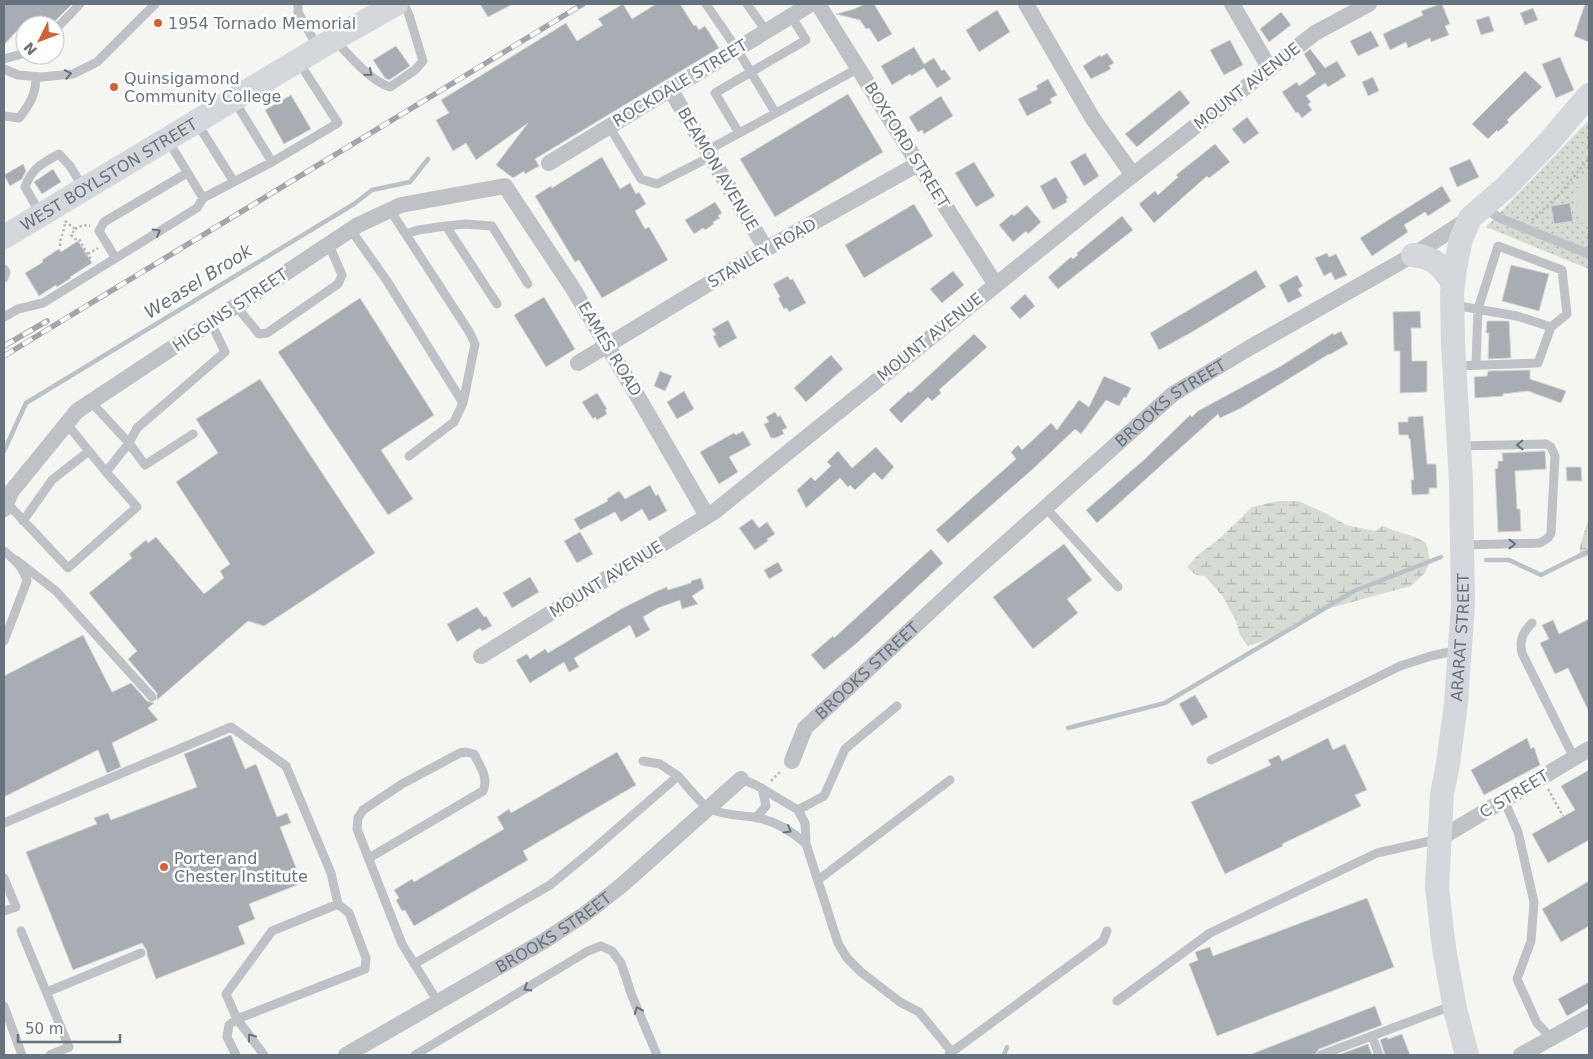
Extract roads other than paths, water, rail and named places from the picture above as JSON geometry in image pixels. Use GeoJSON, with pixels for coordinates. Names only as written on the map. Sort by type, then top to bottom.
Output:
{"type":"FeatureCollection","features":[{"type":"Feature","properties":{"kind":"main road","name":"WEST BOYLSTON STREET"},"geometry":{"type":"LineString","coordinates":[[4,237],[52,215],[84,189],[167,138],[396,4]]}},
{"type":"Feature","properties":{"kind":"main road","name":"BROOKS STREET"},"geometry":{"type":"LineString","coordinates":[[1477,213],[1506,187],[1548,143],[1589,95]]}},
{"type":"Feature","properties":{"kind":"main road","name":"ARARAT STREET"},"geometry":{"type":"LineString","coordinates":[[1467,1055],[1454,1005],[1444,948],[1437,887],[1442,794],[1456,703],[1464,587],[1460,446],[1465,365],[1453,294],[1461,239],[1477,213]]}},
{"type":"Feature","properties":{"kind":"main road"},"geometry":{"type":"LineString","coordinates":[[1413,255],[1422,256],[1438,263],[1453,294]]}},
{"type":"Feature","properties":{"kind":"street","name":"ROCKDALE STREET"},"geometry":{"type":"LineString","coordinates":[[549,163],[811,4]]}},
{"type":"Feature","properties":{"kind":"street","name":"BOXFORD STREET"},"geometry":{"type":"LineString","coordinates":[[818,4],[996,285]]}},
{"type":"Feature","properties":{"kind":"street"},"geometry":{"type":"LineString","coordinates":[[1026,4],[1093,119],[1133,175]]}},
{"type":"Feature","properties":{"kind":"street"},"geometry":{"type":"LineString","coordinates":[[1232,4],[1270,69]]}},
{"type":"Feature","properties":{"kind":"street","name":"MOUNT AVENUE"},"geometry":{"type":"LineString","coordinates":[[481,656],[707,516],[744,489],[804,437],[1315,33],[1368,4]]}},
{"type":"Feature","properties":{"kind":"street","name":"BEAMON AVENUE"},"geometry":{"type":"LineString","coordinates":[[670,89],[766,249]]}},
{"type":"Feature","properties":{"kind":"street","name":"STANLEY ROAD"},"geometry":{"type":"LineString","coordinates":[[578,363],[766,249],[918,164]]}},
{"type":"Feature","properties":{"kind":"street","name":"HIGGINS STREET"},"geometry":{"type":"LineString","coordinates":[[5,506],[11,492],[77,411],[358,225],[401,205],[505,186]]}},
{"type":"Feature","properties":{"kind":"street","name":"EAMES ROAD"},"geometry":{"type":"LineString","coordinates":[[505,186],[572,287],[707,516]]}},
{"type":"Feature","properties":{"kind":"street","name":"BROOKS STREET"},"geometry":{"type":"LineString","coordinates":[[792,761],[805,728],[963,581],[1173,394],[1413,255],[1477,213]]}},
{"type":"Feature","properties":{"kind":"street","name":"C STREET"},"geometry":{"type":"LineString","coordinates":[[1439,839],[1589,749]]}},
{"type":"Feature","properties":{"kind":"street","name":"BROOKS STREET"},"geometry":{"type":"LineString","coordinates":[[346,1055],[544,942],[585,914],[622,885],[741,779]]}},
{"type":"Feature","properties":{"kind":"street"},"geometry":{"type":"LineString","coordinates":[[1521,1055],[1589,1016]]}},
{"type":"Feature","properties":{"kind":"lane"},"geometry":{"type":"LineString","coordinates":[[65,20],[80,4]]}},
{"type":"Feature","properties":{"kind":"lane"},"geometry":{"type":"LineString","coordinates":[[4,69],[18,75],[36,77],[73,74],[97,62],[155,4]]}},
{"type":"Feature","properties":{"kind":"lane"},"geometry":{"type":"LineString","coordinates":[[298,4],[298,12],[326,44],[354,60],[382,84],[390,87],[415,70],[422,61],[404,4]]}},
{"type":"Feature","properties":{"kind":"lane"},"geometry":{"type":"LineString","coordinates":[[706,4],[737,49],[775,112]]}},
{"type":"Feature","properties":{"kind":"lane"},"geometry":{"type":"LineString","coordinates":[[747,4],[766,31]]}},
{"type":"Feature","properties":{"kind":"lane"},"geometry":{"type":"LineString","coordinates":[[739,133],[715,93],[806,40],[791,16]]}},
{"type":"Feature","properties":{"kind":"lane"},"geometry":{"type":"LineString","coordinates":[[4,318],[18,309],[43,303],[115,257],[198,208],[203,198],[272,162],[338,123],[298,61]]}},
{"type":"Feature","properties":{"kind":"lane"},"geometry":{"type":"LineString","coordinates":[[610,126],[641,179],[657,184],[775,112],[859,68]]}},
{"type":"Feature","properties":{"kind":"lane"},"geometry":{"type":"LineString","coordinates":[[4,116],[19,118],[30,104],[36,89],[36,77]]}},
{"type":"Feature","properties":{"kind":"lane"},"geometry":{"type":"LineString","coordinates":[[234,100],[272,162]]}},
{"type":"Feature","properties":{"kind":"lane"},"geometry":{"type":"LineString","coordinates":[[196,121],[234,182]]}},
{"type":"Feature","properties":{"kind":"lane"},"geometry":{"type":"LineString","coordinates":[[167,138],[203,198]]}},
{"type":"Feature","properties":{"kind":"lane"},"geometry":{"type":"LineString","coordinates":[[52,215],[25,187],[30,174],[38,166],[59,154],[70,166],[84,189]]}},
{"type":"Feature","properties":{"kind":"lane"},"geometry":{"type":"LineString","coordinates":[[115,257],[99,231],[104,222],[188,172]]}},
{"type":"Feature","properties":{"kind":"lane"},"geometry":{"type":"LineString","coordinates":[[390,210],[470,333],[475,344],[463,403],[454,422],[409,456]]}},
{"type":"Feature","properties":{"kind":"lane"},"geometry":{"type":"LineString","coordinates":[[1477,213],[1502,219],[1589,254]]}},
{"type":"Feature","properties":{"kind":"lane"},"geometry":{"type":"LineString","coordinates":[[406,234],[418,230],[465,224],[492,226],[528,284]]}},
{"type":"Feature","properties":{"kind":"lane"},"geometry":{"type":"LineString","coordinates":[[446,226],[498,304]]}},
{"type":"Feature","properties":{"kind":"lane"},"geometry":{"type":"LineString","coordinates":[[351,230],[387,281],[463,403]]}},
{"type":"Feature","properties":{"kind":"lane"},"geometry":{"type":"LineString","coordinates":[[236,306],[259,334],[267,333],[338,284],[342,274],[328,245]]}},
{"type":"Feature","properties":{"kind":"lane"},"geometry":{"type":"LineString","coordinates":[[1498,246],[1562,270],[1567,314],[1551,327],[1538,363],[1465,365],[1478,309],[1498,246]]}},
{"type":"Feature","properties":{"kind":"lane"},"geometry":{"type":"LineString","coordinates":[[4,269],[6,272],[4,278]]}},
{"type":"Feature","properties":{"kind":"lane"},"geometry":{"type":"LineString","coordinates":[[1453,294],[1478,309],[1517,316],[1551,327]]}},
{"type":"Feature","properties":{"kind":"lane"},"geometry":{"type":"LineString","coordinates":[[106,472],[129,443],[137,428],[225,352],[210,323]]}},
{"type":"Feature","properties":{"kind":"lane"},"geometry":{"type":"LineString","coordinates":[[91,402],[129,443],[145,465],[193,434]]}},
{"type":"Feature","properties":{"kind":"lane"},"geometry":{"type":"LineString","coordinates":[[5,506],[23,520],[68,568],[137,507],[68,424]]}},
{"type":"Feature","properties":{"kind":"lane"},"geometry":{"type":"LineString","coordinates":[[1460,446],[1546,444],[1551,447],[1555,456],[1551,533],[1548,538],[1540,543],[1528,544],[1463,545]]}},
{"type":"Feature","properties":{"kind":"lane"},"geometry":{"type":"LineString","coordinates":[[23,520],[52,480],[90,451]]}},
{"type":"Feature","properties":{"kind":"lane"},"geometry":{"type":"LineString","coordinates":[[1046,508],[1118,586]]}},
{"type":"Feature","properties":{"kind":"lane"},"geometry":{"type":"LineString","coordinates":[[4,551],[56,591],[152,698]]}},
{"type":"Feature","properties":{"kind":"lane"},"geometry":{"type":"LineString","coordinates":[[4,640],[27,581],[24,572],[16,560]]}},
{"type":"Feature","properties":{"kind":"lane"},"geometry":{"type":"LineString","coordinates":[[1532,623],[1520,640],[1522,653],[1574,758]]}},
{"type":"Feature","properties":{"kind":"lane"},"geometry":{"type":"LineString","coordinates":[[1211,760],[1400,666],[1431,656],[1460,650]]}},
{"type":"Feature","properties":{"kind":"lane"},"geometry":{"type":"LineString","coordinates":[[798,810],[824,796],[845,749],[897,706]]}},
{"type":"Feature","properties":{"kind":"lane"},"geometry":{"type":"LineString","coordinates":[[4,823],[231,727],[286,766],[331,873],[338,904],[349,913],[366,958],[365,969],[237,1019],[229,1025],[228,1037],[236,1055]]}},
{"type":"Feature","properties":{"kind":"lane"},"geometry":{"type":"LineString","coordinates":[[369,858],[483,791],[487,783],[474,754],[460,753],[402,784],[363,810],[358,818],[357,829],[402,944],[438,1002]]}},
{"type":"Feature","properties":{"kind":"lane"},"geometry":{"type":"LineString","coordinates":[[643,761],[660,764],[678,776],[708,809],[778,824],[796,835],[806,844]]}},
{"type":"Feature","properties":{"kind":"lane"},"geometry":{"type":"LineString","coordinates":[[414,964],[550,885],[678,776]]}},
{"type":"Feature","properties":{"kind":"lane"},"geometry":{"type":"LineString","coordinates":[[741,779],[762,788],[798,810],[805,823],[806,844],[838,943],[847,958],[861,972],[900,1002],[919,1012],[950,1054],[1103,941],[1106,931]]}},
{"type":"Feature","properties":{"kind":"lane"},"geometry":{"type":"LineString","coordinates":[[818,880],[950,780]]}},
{"type":"Feature","properties":{"kind":"lane"},"geometry":{"type":"LineString","coordinates":[[756,818],[766,806],[762,788]]}},
{"type":"Feature","properties":{"kind":"lane"},"geometry":{"type":"LineString","coordinates":[[1504,800],[1518,832],[1534,902],[1531,941],[1517,978],[1537,1023],[1551,1038]]}},
{"type":"Feature","properties":{"kind":"lane"},"geometry":{"type":"LineString","coordinates":[[1117,1001],[1210,933],[1376,853],[1439,839]]}},
{"type":"Feature","properties":{"kind":"lane"},"geometry":{"type":"LineString","coordinates":[[4,878],[16,906],[4,911]]}},
{"type":"Feature","properties":{"kind":"lane"},"geometry":{"type":"LineString","coordinates":[[264,1055],[237,1019],[226,994],[272,932],[338,904]]}},
{"type":"Feature","properties":{"kind":"lane"},"geometry":{"type":"LineString","coordinates":[[21,931],[70,1047],[50,1055]]}},
{"type":"Feature","properties":{"kind":"lane"},"geometry":{"type":"LineString","coordinates":[[415,1055],[588,951],[601,946],[612,951],[622,963],[632,996],[657,1055]]}},
{"type":"Feature","properties":{"kind":"lane"},"geometry":{"type":"LineString","coordinates":[[47,992],[141,953]]}},
{"type":"Feature","properties":{"kind":"lane"},"geometry":{"type":"LineString","coordinates":[[1321,1055],[1454,1005]]}},
{"type":"Feature","properties":{"kind":"lane"},"geometry":{"type":"LineString","coordinates":[[4,1006],[22,1055]]}},
{"type":"Feature","properties":{"kind":"lane"},"geometry":{"type":"LineString","coordinates":[[1372,1036],[1379,1055]]}},
{"type":"Feature","properties":{"kind":"waterway","name":"Weasel Brook"},"geometry":{"type":"LineString","coordinates":[[4,451],[26,403],[354,204],[372,190],[410,182],[428,159]]}},
{"type":"Feature","properties":{"kind":"waterway"},"geometry":{"type":"LineString","coordinates":[[1486,560],[1509,560],[1541,575],[1589,551]]}},
{"type":"Feature","properties":{"kind":"waterway"},"geometry":{"type":"LineString","coordinates":[[1068,728],[1165,703],[1354,591],[1441,557]]}},
{"type":"Feature","properties":{"kind":"waterway"},"geometry":{"type":"LineString","coordinates":[[1004,1055],[1007,1047]]}},
{"type":"Feature","properties":{"kind":"railway"},"geometry":{"type":"LineString","coordinates":[[4,356],[583,4]]}},
{"type":"Feature","properties":{"kind":"railway"},"geometry":{"type":"LineString","coordinates":[[4,346],[47,321]]}},
{"type":"Feature","properties":{"kind":"place","name":"1954 Tornado Memorial"},"geometry":{"type":"Point","coordinates":[158,23]}},
{"type":"Feature","properties":{"kind":"place","name":"Quinsigamond Community College"},"geometry":{"type":"Point","coordinates":[114,87]}},
{"type":"Feature","properties":{"kind":"place","name":"Porter and Chester Institute"},"geometry":{"type":"Point","coordinates":[164,867]}}]}
